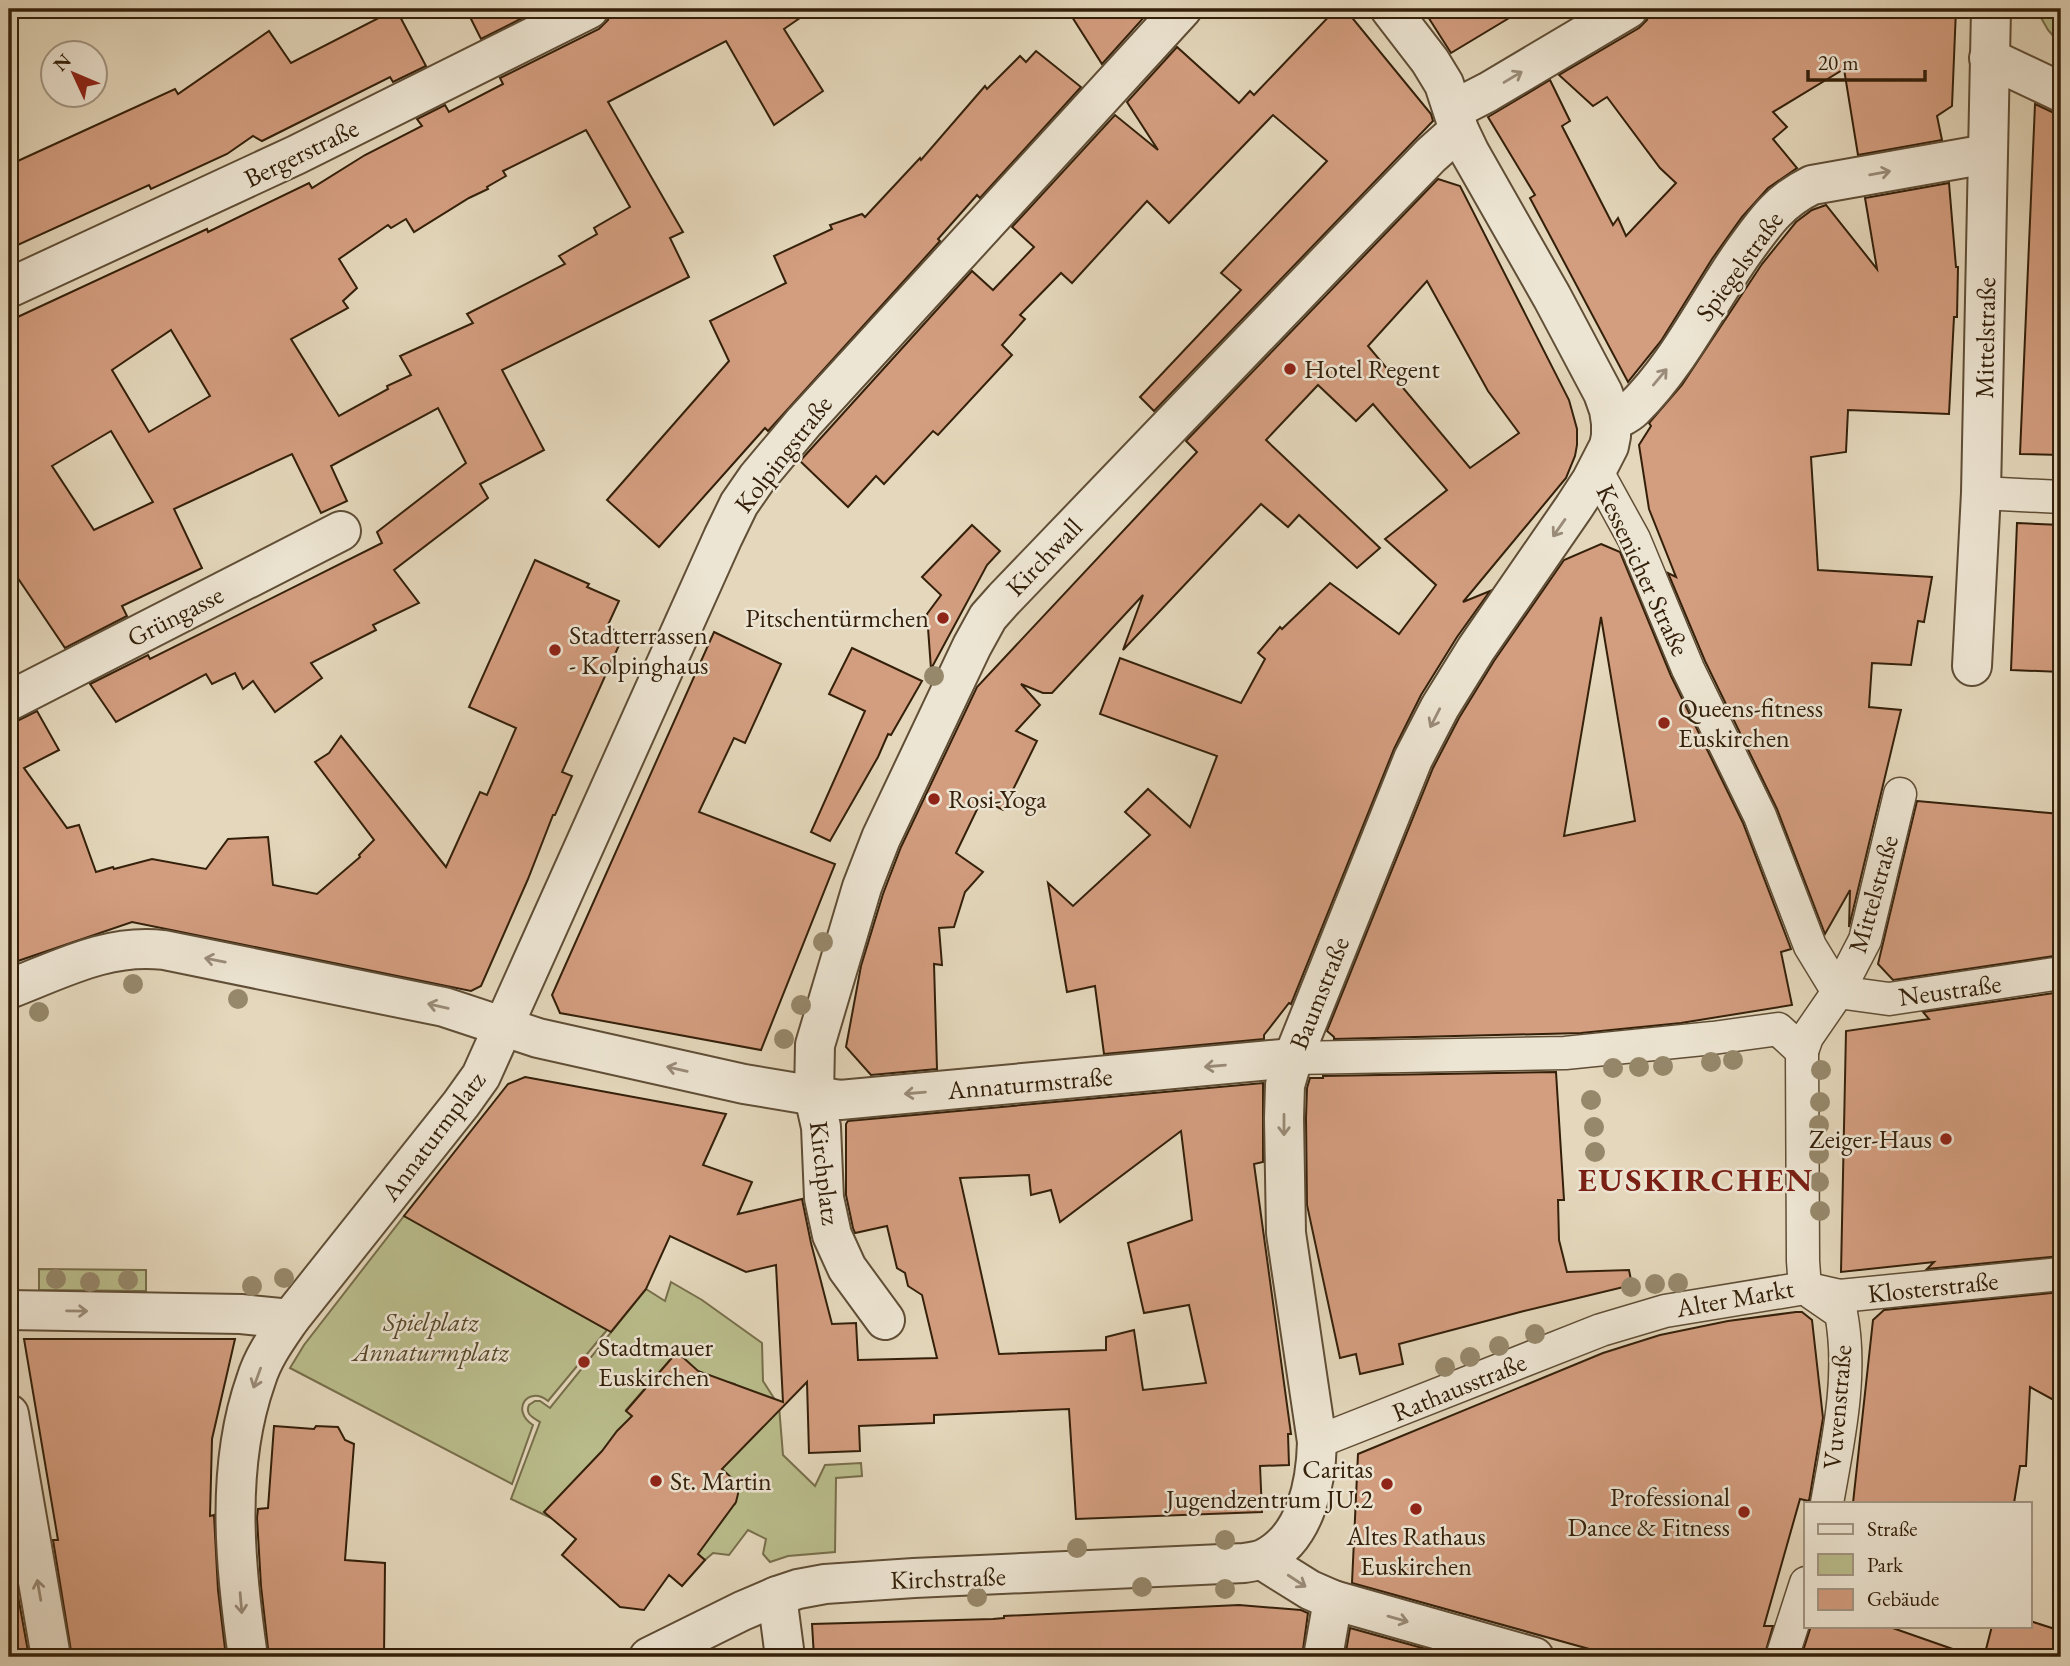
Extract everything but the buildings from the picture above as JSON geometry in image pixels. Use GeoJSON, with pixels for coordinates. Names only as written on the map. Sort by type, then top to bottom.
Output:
{"type":"FeatureCollection","features":[{"type":"Feature","properties":{"kind":"street","name":"Bergerstraße"},"geometry":{"type":"LineString","coordinates":[[9,288],[296,155],[589,9]]}},
{"type":"Feature","properties":{"kind":"street","name":"Kolpingstraße"},"geometry":{"type":"LineString","coordinates":[[503,1027],[739,504],[782,446],[1182,9]]}},
{"type":"Feature","properties":{"kind":"street","name":"Kessenicher Straße"},"geometry":{"type":"LineString","coordinates":[[1390,9],[1444,84],[1470,153],[1552,296],[1603,393],[1609,410],[1611,436],[1609,446],[1596,470],[1634,539],[1688,669],[1760,816],[1810,946],[1838,992]]}},
{"type":"Feature","properties":{"kind":"street","name":"Kirchwall"},"geometry":{"type":"LineString","coordinates":[[814,1096],[815,1045],[862,887],[906,784],[988,617],[1431,155],[1456,120],[1488,92],[1628,9]]}},
{"type":"Feature","properties":{"kind":"street","name":"Mittelstraße"},"geometry":{"type":"LineString","coordinates":[[1972,666],[1981,493],[1991,9]]}},
{"type":"Feature","properties":{"kind":"street"},"geometry":{"type":"LineString","coordinates":[[1989,58],[2061,92]]}},
{"type":"Feature","properties":{"kind":"street","name":"Spiegelstraße"},"geometry":{"type":"LineString","coordinates":[[1611,423],[1632,410],[1671,364],[1759,230],[1794,194],[1812,185],[1987,154]]}},
{"type":"Feature","properties":{"kind":"street","name":"Baumstraße"},"geometry":{"type":"LineString","coordinates":[[1262,1560],[1287,1541],[1301,1518],[1316,1469],[1317,1442],[1286,1233],[1284,1118],[1286,1085],[1293,1058],[1413,760],[1440,707],[1596,470]]}},
{"type":"Feature","properties":{"kind":"street"},"geometry":{"type":"LineString","coordinates":[[1981,493],[2061,497]]}},
{"type":"Feature","properties":{"kind":"street","name":"Grüngasse"},"geometry":{"type":"LineString","coordinates":[[9,701],[341,531]]}},
{"type":"Feature","properties":{"kind":"street","name":"Mittelstraße"},"geometry":{"type":"LineString","coordinates":[[1838,992],[1865,940],[1900,794]]}},
{"type":"Feature","properties":{"kind":"street"},"geometry":{"type":"LineString","coordinates":[[9,989],[91,957],[142,947],[444,1007],[503,1027]]}},
{"type":"Feature","properties":{"kind":"street","name":"Neustraße"},"geometry":{"type":"LineString","coordinates":[[1838,992],[1889,999],[2061,973]]}},
{"type":"Feature","properties":{"kind":"street","name":"Alter Markt"},"geometry":{"type":"LineString","coordinates":[[1601,1330],[1665,1311],[1805,1288],[1802,1051],[1807,1037],[1838,992]]}},
{"type":"Feature","properties":{"kind":"street","name":"Annaturmstraße"},"geometry":{"type":"LineString","coordinates":[[503,1027],[538,1038],[744,1084],[841,1100],[1293,1058],[1565,1053],[1779,1029],[1802,1051]]}},
{"type":"Feature","properties":{"kind":"street","name":"Annaturmplatz"},"geometry":{"type":"LineString","coordinates":[[248,1657],[242,1620],[235,1531],[239,1452],[256,1380],[267,1354],[290,1319],[481,1076],[503,1027]]}},
{"type":"Feature","properties":{"kind":"street","name":"Kirchplatz"},"geometry":{"type":"LineString","coordinates":[[814,1096],[821,1127],[824,1198],[832,1235],[847,1268],[885,1320]]}},
{"type":"Feature","properties":{"kind":"street","name":"Klosterstraße"},"geometry":{"type":"LineString","coordinates":[[1805,1288],[1840,1296],[2061,1274]]}},
{"type":"Feature","properties":{"kind":"street","name":"Vuvenstraße"},"geometry":{"type":"LineString","coordinates":[[1805,1288],[1841,1312],[1844,1327],[1846,1366],[1827,1502]]}},
{"type":"Feature","properties":{"kind":"street"},"geometry":{"type":"LineString","coordinates":[[9,1310],[241,1314],[290,1319]]}},
{"type":"Feature","properties":{"kind":"street","name":"Rathausstraße"},"geometry":{"type":"LineString","coordinates":[[1317,1442],[1601,1330]]}},
{"type":"Feature","properties":{"kind":"street"},"geometry":{"type":"LineString","coordinates":[[9,1414],[51,1657]]}},
{"type":"Feature","properties":{"kind":"street"},"geometry":{"type":"LineString","coordinates":[[1262,1560],[1310,1590],[1332,1600],[1534,1657]]}},
{"type":"Feature","properties":{"kind":"street","name":"Kirchstraße"},"geometry":{"type":"LineString","coordinates":[[649,1657],[778,1595],[825,1584],[1158,1568],[1262,1560]]}},
{"type":"Feature","properties":{"kind":"street"},"geometry":{"type":"LineString","coordinates":[[1782,1657],[1804,1590]]}},
{"type":"Feature","properties":{"kind":"street"},"geometry":{"type":"LineString","coordinates":[[778,1595],[785,1657]]}},
{"type":"Feature","properties":{"kind":"street"},"geometry":{"type":"LineString","coordinates":[[1323,1657],[1332,1600]]}},
{"type":"Feature","properties":{"kind":"green space"},"geometry":{"type":"Polygon","coordinates":[[[2036,9],[2061,9],[2061,45],[2048,30],[2036,9]]]}},
{"type":"Feature","properties":{"kind":"green space","name":"Spielplatz Annaturmplatz"},"geometry":{"type":"Polygon","coordinates":[[[404,1216],[607,1330],[548,1401],[534,1396],[524,1401],[523,1413],[533,1425],[512,1484],[290,1368],[304,1345],[404,1216]]]}},
{"type":"Feature","properties":{"kind":"green space"},"geometry":{"type":"Polygon","coordinates":[[[39,1269],[146,1270],[146,1291],[39,1290],[39,1269]]]}},
{"type":"Feature","properties":{"kind":"green space"},"geometry":{"type":"Polygon","coordinates":[[[671,1282],[702,1300],[762,1343],[763,1381],[779,1406],[783,1455],[815,1486],[825,1465],[861,1463],[862,1476],[836,1478],[835,1552],[788,1556],[770,1562],[763,1554],[766,1539],[748,1530],[729,1555],[713,1553],[705,1560],[694,1551],[730,1503],[735,1504],[736,1501],[731,1498],[732,1487],[736,1484],[716,1464],[731,1446],[738,1452],[743,1447],[735,1384],[728,1382],[710,1392],[677,1352],[626,1410],[631,1418],[551,1518],[511,1499],[540,1422],[529,1413],[529,1405],[540,1401],[550,1408],[646,1289],[665,1301],[671,1282]]]}},
{"type":"Feature","properties":{"kind":"place","name":"Hotel Regent"},"geometry":{"type":"Point","coordinates":[1290,369]}},
{"type":"Feature","properties":{"kind":"place","name":"Pitschentürmchen"},"geometry":{"type":"Point","coordinates":[943,618]}},
{"type":"Feature","properties":{"kind":"place","name":"Stadtterrassen - Kolpinghaus"},"geometry":{"type":"Point","coordinates":[555,650]}},
{"type":"Feature","properties":{"kind":"place","name":"Queens-fitness Euskirchen"},"geometry":{"type":"Point","coordinates":[1664,723]}},
{"type":"Feature","properties":{"kind":"place","name":"Rosi-Yoga"},"geometry":{"type":"Point","coordinates":[934,799]}},
{"type":"Feature","properties":{"kind":"place","name":"Zeiger-Haus"},"geometry":{"type":"Point","coordinates":[1946,1139]}},
{"type":"Feature","properties":{"kind":"place","name":"Stadtmauer Euskirchen"},"geometry":{"type":"Point","coordinates":[584,1362]}},
{"type":"Feature","properties":{"kind":"place","name":"St. Martin"},"geometry":{"type":"Point","coordinates":[656,1481]}},
{"type":"Feature","properties":{"kind":"place","name":"Caritas Jugendzentrum JU.2"},"geometry":{"type":"Point","coordinates":[1387,1484]}},
{"type":"Feature","properties":{"kind":"place","name":"Altes Rathaus Euskirchen"},"geometry":{"type":"Point","coordinates":[1416,1509]}},
{"type":"Feature","properties":{"kind":"place","name":"Professional Dance & Fitness"},"geometry":{"type":"Point","coordinates":[1744,1512]}},
{"type":"Feature","properties":{"kind":"district","name":"EUSKIRCHEN"},"geometry":{"type":"Point","coordinates":[1696,1179]}}]}
